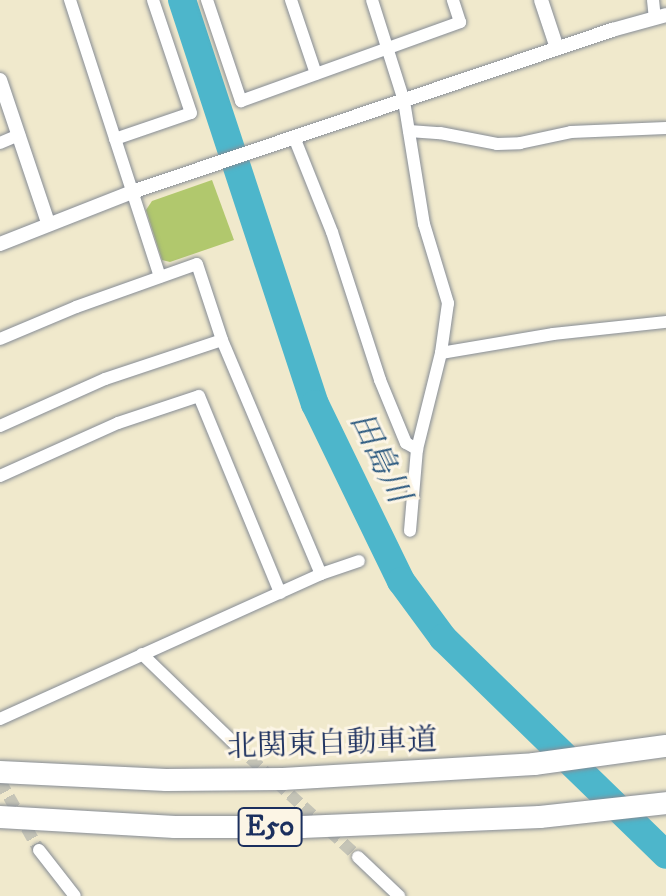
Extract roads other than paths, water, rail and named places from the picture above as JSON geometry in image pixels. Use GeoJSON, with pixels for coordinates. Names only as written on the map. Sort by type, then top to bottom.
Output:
{"type":"FeatureCollection","features":[{"type":"Feature","properties":{"kind":"highway","name":"北関東自動車道"},"geometry":{"type":"LineString","coordinates":[[0,772],[106,779],[253,780],[485,768],[666,746]]}},
{"type":"Feature","properties":{"kind":"highway","name":"E50"},"geometry":{"type":"LineString","coordinates":[[0,817],[175,827],[302,827],[540,817],[666,803]]}},
{"type":"Feature","properties":{"kind":"street"},"geometry":{"type":"LineString","coordinates":[[70,0],[160,277]]}},
{"type":"Feature","properties":{"kind":"street"},"geometry":{"type":"LineString","coordinates":[[115,139],[191,113],[153,0]]}},
{"type":"Feature","properties":{"kind":"street"},"geometry":{"type":"LineString","coordinates":[[207,0],[241,101],[460,22],[453,0]]}},
{"type":"Feature","properties":{"kind":"street"},"geometry":{"type":"LineString","coordinates":[[291,0],[316,74]]}},
{"type":"Feature","properties":{"kind":"street"},"geometry":{"type":"LineString","coordinates":[[372,0],[404,101],[424,224],[447,293],[441,353],[417,449],[410,531]]}},
{"type":"Feature","properties":{"kind":"street"},"geometry":{"type":"LineString","coordinates":[[541,0],[557,48]]}},
{"type":"Feature","properties":{"kind":"street"},"geometry":{"type":"LineString","coordinates":[[0,244],[132,192],[557,48],[660,17],[653,0]]}},
{"type":"Feature","properties":{"kind":"street"},"geometry":{"type":"LineString","coordinates":[[0,80],[48,223]]}},
{"type":"Feature","properties":{"kind":"street"},"geometry":{"type":"LineString","coordinates":[[409,131],[440,133],[497,144],[520,143],[571,132],[666,128]]}},
{"type":"Feature","properties":{"kind":"street"},"geometry":{"type":"LineString","coordinates":[[0,143],[19,135]]}},
{"type":"Feature","properties":{"kind":"street"},"geometry":{"type":"LineString","coordinates":[[294,137],[332,232],[380,380],[406,443],[417,449]]}},
{"type":"Feature","properties":{"kind":"street"},"geometry":{"type":"LineString","coordinates":[[0,339],[197,264],[222,340],[321,574]]}},
{"type":"Feature","properties":{"kind":"street"},"geometry":{"type":"LineString","coordinates":[[441,353],[553,334],[666,322]]}},
{"type":"Feature","properties":{"kind":"street"},"geometry":{"type":"LineString","coordinates":[[0,426],[105,379],[222,340]]}},
{"type":"Feature","properties":{"kind":"street"},"geometry":{"type":"LineString","coordinates":[[0,476],[118,423],[199,396],[280,593]]}},
{"type":"Feature","properties":{"kind":"street"},"geometry":{"type":"LineString","coordinates":[[0,719],[321,574],[359,561]]}},
{"type":"Feature","properties":{"kind":"street"},"geometry":{"type":"LineString","coordinates":[[142,654],[237,746]]}},
{"type":"Feature","properties":{"kind":"street"},"geometry":{"type":"LineString","coordinates":[[39,850],[75,896]]}},
{"type":"Feature","properties":{"kind":"street"},"geometry":{"type":"LineString","coordinates":[[358,857],[399,896]]}},
{"type":"Feature","properties":{"kind":"waterway","name":"田島川"},"geometry":{"type":"LineString","coordinates":[[182,0],[315,404],[401,581],[443,638],[666,855]]}},
{"type":"Feature","properties":{"kind":"tunnel"},"geometry":{"type":"LineString","coordinates":[[237,746],[358,857]]}},
{"type":"Feature","properties":{"kind":"tunnel"},"geometry":{"type":"LineString","coordinates":[[0,781],[39,850]]}}]}
